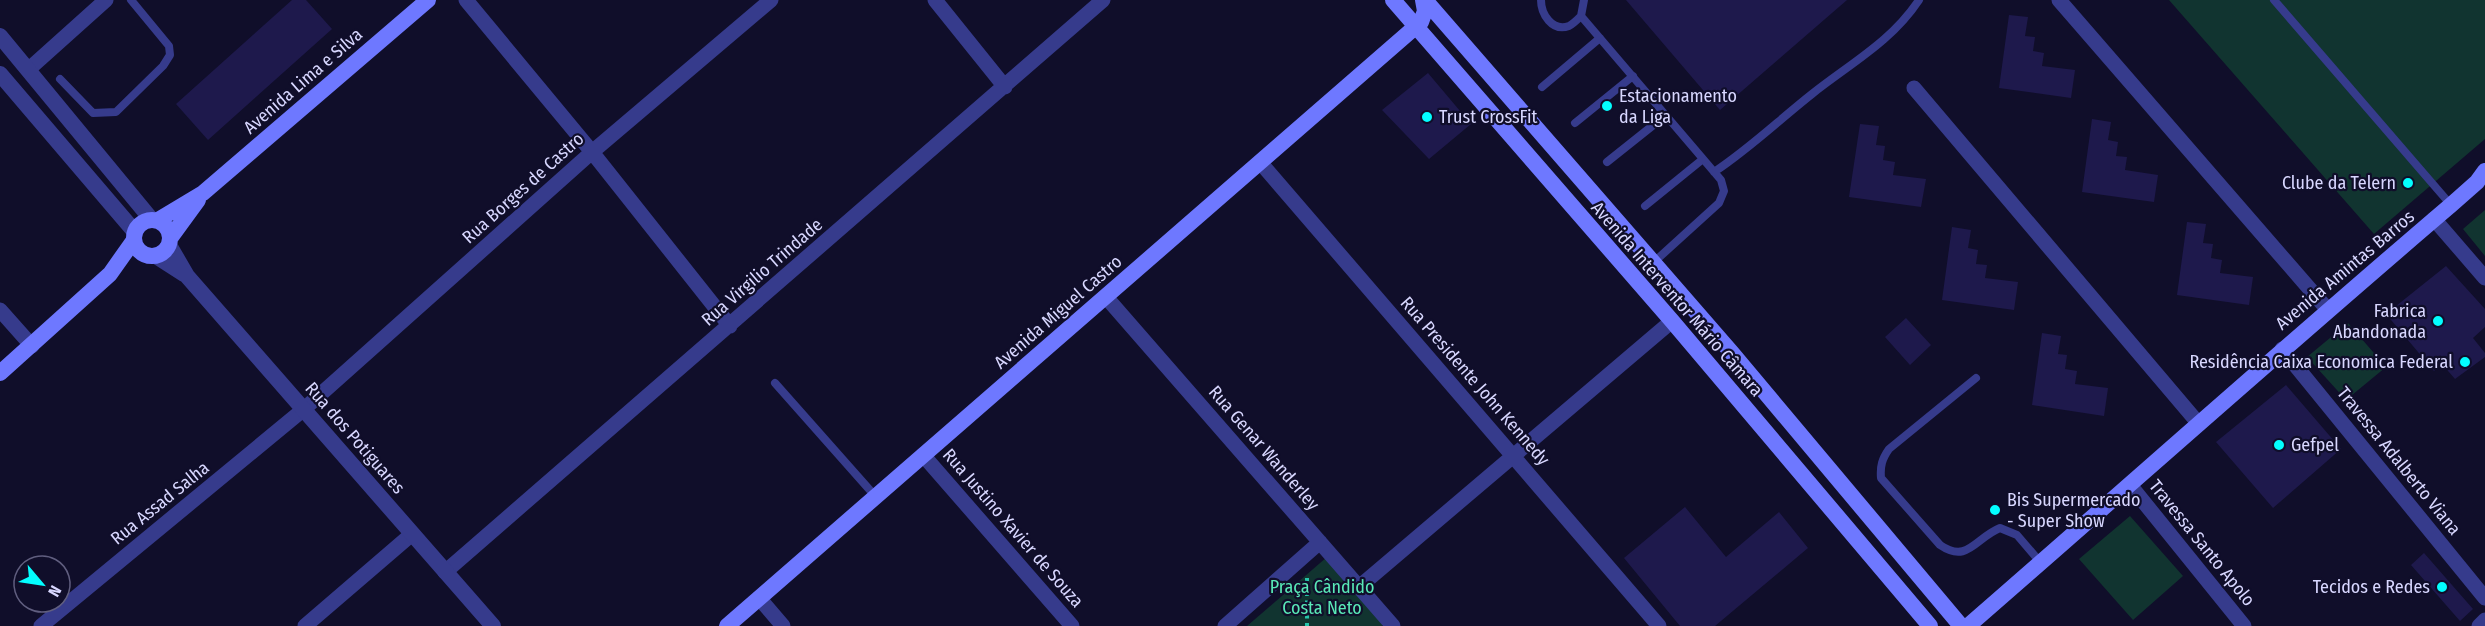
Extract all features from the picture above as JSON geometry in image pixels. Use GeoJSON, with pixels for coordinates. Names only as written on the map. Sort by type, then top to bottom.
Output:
{"type":"FeatureCollection","features":[{"type":"Feature","properties":{"kind":"main road","name":"Avenida Lima e Silva"},"geometry":{"type":"LineString","coordinates":[[155,220],[203,193],[428,0]]}},
{"type":"Feature","properties":{"kind":"main road","name":"Avenida Interventor Mário Câmara"},"geometry":{"type":"LineString","coordinates":[[1394,0],[1415,27],[1672,321],[1930,626]]}},
{"type":"Feature","properties":{"kind":"main road"},"geometry":{"type":"LineString","coordinates":[[1415,27],[1425,16],[1424,0]]}},
{"type":"Feature","properties":{"kind":"main road","name":"Avenida Interventor Mário Câmara"},"geometry":{"type":"LineString","coordinates":[[1424,0],[1654,262],[1961,626]]}},
{"type":"Feature","properties":{"kind":"main road","name":"Avenida Miguel Castro"},"geometry":{"type":"LineString","coordinates":[[728,626],[1415,27]]}},
{"type":"Feature","properties":{"kind":"main road","name":"Avenida Amintas Barros"},"geometry":{"type":"LineString","coordinates":[[1968,626],[2282,349],[2482,177]]}},
{"type":"Feature","properties":{"kind":"main road","name":"Avenida Lima e Silva"},"geometry":{"type":"LineString","coordinates":[[110,274],[160,248],[203,193]]}},
{"type":"Feature","properties":{"kind":"main road"},"geometry":{"type":"LineString","coordinates":[[155,220],[167,227],[160,248],[138,250],[134,236],[141,223],[155,220]]}},
{"type":"Feature","properties":{"kind":"main road","name":"Avenida Lima e Silva"},"geometry":{"type":"LineString","coordinates":[[0,373],[110,274],[134,236]]}},
{"type":"Feature","properties":{"kind":"street"},"geometry":{"type":"LineString","coordinates":[[29,69],[106,0]]}},
{"type":"Feature","properties":{"kind":"street"},"geometry":{"type":"LineString","coordinates":[[466,0],[592,152],[730,326]]}},
{"type":"Feature","properties":{"kind":"street","name":"Rua Borges de Castro"},"geometry":{"type":"LineString","coordinates":[[304,410],[592,152],[771,0]]}},
{"type":"Feature","properties":{"kind":"street"},"geometry":{"type":"LineString","coordinates":[[935,0],[1005,87]]}},
{"type":"Feature","properties":{"kind":"street","name":"Rua Virgilio Trindade"},"geometry":{"type":"LineString","coordinates":[[445,572],[1103,0]]}},
{"type":"Feature","properties":{"kind":"street"},"geometry":{"type":"LineString","coordinates":[[2059,0],[2328,310]]}},
{"type":"Feature","properties":{"kind":"street"},"geometry":{"type":"LineString","coordinates":[[0,36],[155,220]]}},
{"type":"Feature","properties":{"kind":"street"},"geometry":{"type":"LineString","coordinates":[[0,74],[134,236]]}},
{"type":"Feature","properties":{"kind":"street"},"geometry":{"type":"LineString","coordinates":[[1914,88],[2199,424]]}},
{"type":"Feature","properties":{"kind":"street","name":"Rua Presidente John Kennedy"},"geometry":{"type":"LineString","coordinates":[[1260,162],[1659,626]]}},
{"type":"Feature","properties":{"kind":"street"},"geometry":{"type":"LineString","coordinates":[[2434,219],[2485,278]]}},
{"type":"Feature","properties":{"kind":"street","name":"Rua dos Potiguares"},"geometry":{"type":"LineString","coordinates":[[160,248],[493,626]]}},
{"type":"Feature","properties":{"kind":"street","name":"Rua Genar Wanderley"},"geometry":{"type":"LineString","coordinates":[[1106,297],[1393,626]]}},
{"type":"Feature","properties":{"kind":"street"},"geometry":{"type":"LineString","coordinates":[[0,310],[32,346]]}},
{"type":"Feature","properties":{"kind":"street"},"geometry":{"type":"LineString","coordinates":[[1359,587],[1672,321]]}},
{"type":"Feature","properties":{"kind":"street","name":"Travessa Adalberto Viana"},"geometry":{"type":"LineString","coordinates":[[2282,349],[2485,598]]}},
{"type":"Feature","properties":{"kind":"street","name":"Rua Assad Salha"},"geometry":{"type":"LineString","coordinates":[[41,626],[304,410]]}},
{"type":"Feature","properties":{"kind":"street","name":"Rua Justino Xavier de Souza"},"geometry":{"type":"LineString","coordinates":[[923,455],[1072,626]]}},
{"type":"Feature","properties":{"kind":"street","name":"Travessa Santo Apolo"},"geometry":{"type":"LineString","coordinates":[[2130,485],[2244,626]]}},
{"type":"Feature","properties":{"kind":"street"},"geometry":{"type":"LineString","coordinates":[[305,626],[412,534]]}},
{"type":"Feature","properties":{"kind":"street"},"geometry":{"type":"LineString","coordinates":[[1225,626],[1320,542]]}},
{"type":"Feature","properties":{"kind":"street"},"geometry":{"type":"LineString","coordinates":[[759,598],[783,626]]}},
{"type":"Feature","properties":{"kind":"street"},"geometry":{"type":"LineString","coordinates":[[2478,626],[2485,620]]}},
{"type":"Feature","properties":{"kind":"lane"},"geometry":{"type":"LineString","coordinates":[[60,79],[93,114],[106,114],[116,112],[163,66],[170,55],[169,46],[132,0]]}},
{"type":"Feature","properties":{"kind":"lane"},"geometry":{"type":"LineString","coordinates":[[1541,0],[1541,10],[1547,20],[1558,26],[1570,26],[1581,16],[1584,0]]}},
{"type":"Feature","properties":{"kind":"lane"},"geometry":{"type":"LineString","coordinates":[[1714,172],[1732,160],[1812,94],[1887,39],[1908,17],[1919,0]]}},
{"type":"Feature","properties":{"kind":"lane"},"geometry":{"type":"LineString","coordinates":[[2274,0],[2451,205]]}},
{"type":"Feature","properties":{"kind":"lane"},"geometry":{"type":"LineString","coordinates":[[1581,16],[1721,180],[1724,191],[1719,203],[1654,262]]}},
{"type":"Feature","properties":{"kind":"lane"},"geometry":{"type":"LineString","coordinates":[[1542,87],[1600,38]]}},
{"type":"Feature","properties":{"kind":"lane"},"geometry":{"type":"LineString","coordinates":[[1575,123],[1633,76]]}},
{"type":"Feature","properties":{"kind":"lane"},"geometry":{"type":"LineString","coordinates":[[1607,162],[1665,115]]}},
{"type":"Feature","properties":{"kind":"lane"},"geometry":{"type":"LineString","coordinates":[[1645,206],[1703,159]]}},
{"type":"Feature","properties":{"kind":"lane"},"geometry":{"type":"LineString","coordinates":[[1976,378],[1889,449],[1880,468],[1881,478],[1940,545],[1949,551],[1959,554],[2000,528],[2017,535],[2041,563]]}},
{"type":"Feature","properties":{"kind":"lane"},"geometry":{"type":"LineString","coordinates":[[775,383],[876,497]]}},
{"type":"Feature","properties":{"kind":"path"},"geometry":{"type":"LineString","coordinates":[[1306,626],[1307,574]]}},
{"type":"Feature","properties":{"kind":"green space"},"geometry":{"type":"Polygon","coordinates":[[[2169,0],[2485,0],[2485,139],[2374,234],[2169,0]]]}},
{"type":"Feature","properties":{"kind":"green space"},"geometry":{"type":"Polygon","coordinates":[[[2485,210],[2485,256],[2463,229],[2485,210]]]}},
{"type":"Feature","properties":{"kind":"green space"},"geometry":{"type":"Polygon","coordinates":[[[2348,323],[2386,367],[2346,400],[2307,357],[2348,323]]]}},
{"type":"Feature","properties":{"kind":"green space"},"geometry":{"type":"Polygon","coordinates":[[[2130,516],[2183,576],[2133,620],[2079,559],[2130,516]]]}},
{"type":"Feature","properties":{"kind":"green space","name":"Praça Cândido Costa Neto"},"geometry":{"type":"Polygon","coordinates":[[[1327,557],[1384,624],[1382,626],[1247,626],[1327,557]]]}},
{"type":"Feature","properties":{"kind":"building"},"geometry":{"type":"Polygon","coordinates":[[[292,0],[306,0],[332,29],[208,140],[176,104],[292,0]]]}},
{"type":"Feature","properties":{"kind":"building"},"geometry":{"type":"Polygon","coordinates":[[[1626,0],[1847,0],[1720,110],[1626,0]]]}},
{"type":"Feature","properties":{"kind":"building"},"geometry":{"type":"Polygon","coordinates":[[[2009,15],[2028,17],[2025,36],[2035,37],[2033,51],[2044,53],[2042,66],[2075,70],[2071,98],[1999,88],[2009,15]]]}},
{"type":"Feature","properties":{"kind":"building","name":"Trust CrossFit"},"geometry":{"type":"Polygon","coordinates":[[[1428,73],[1471,124],[1429,159],[1382,110],[1428,73]]]}},
{"type":"Feature","properties":{"kind":"building"},"geometry":{"type":"Polygon","coordinates":[[[2092,119],[2111,122],[2108,140],[2118,142],[2116,156],[2127,157],[2125,170],[2158,175],[2154,202],[2082,192],[2092,119]]]}},
{"type":"Feature","properties":{"kind":"building"},"geometry":{"type":"Polygon","coordinates":[[[1860,124],[1879,126],[1876,145],[1885,146],[1883,160],[1895,162],[1893,175],[1926,179],[1921,207],[1849,197],[1860,124]]]}},
{"type":"Feature","properties":{"kind":"building"},"geometry":{"type":"Polygon","coordinates":[[[2187,222],[2206,224],[2203,243],[2213,244],[2211,258],[2222,260],[2220,273],[2253,277],[2249,305],[2177,295],[2187,222]]]}},
{"type":"Feature","properties":{"kind":"building"},"geometry":{"type":"Polygon","coordinates":[[[1952,227],[1971,230],[1968,248],[1978,250],[1976,264],[1987,265],[1985,278],[2018,282],[2014,310],[1942,300],[1952,227]]]}},
{"type":"Feature","properties":{"kind":"building","name":"Fabrica Abandonada"},"geometry":{"type":"Polygon","coordinates":[[[2446,266],[2485,309],[2485,327],[2473,338],[2485,353],[2485,357],[2455,379],[2442,364],[2434,371],[2386,314],[2446,266]]]}},
{"type":"Feature","properties":{"kind":"building"},"geometry":{"type":"Polygon","coordinates":[[[1906,318],[1931,345],[1910,365],[1885,337],[1906,318]]]}},
{"type":"Feature","properties":{"kind":"building"},"geometry":{"type":"Polygon","coordinates":[[[2042,333],[2061,336],[2058,354],[2067,355],[2065,369],[2077,371],[2075,384],[2108,388],[2104,416],[2032,405],[2042,333]]]}},
{"type":"Feature","properties":{"kind":"building","name":"Gefpel"},"geometry":{"type":"Polygon","coordinates":[[[2286,385],[2341,449],[2273,508],[2216,442],[2286,385]]]}},
{"type":"Feature","properties":{"kind":"building"},"geometry":{"type":"Polygon","coordinates":[[[1685,507],[1726,557],[1779,512],[1808,548],[1715,626],[1680,626],[1624,558],[1685,507]]]}},
{"type":"Feature","properties":{"kind":"building","name":"Tecidos e Redes"},"geometry":{"type":"Polygon","coordinates":[[[2424,553],[2473,609],[2460,621],[2411,565],[2424,553]]]}},
{"type":"Feature","properties":{"kind":"place","name":"Estacionamento da Liga"},"geometry":{"type":"Point","coordinates":[1607,106]}},
{"type":"Feature","properties":{"kind":"place","name":"Trust CrossFit"},"geometry":{"type":"Point","coordinates":[1427,117]}},
{"type":"Feature","properties":{"kind":"place","name":"Clube da Telern"},"geometry":{"type":"Point","coordinates":[2408,183]}},
{"type":"Feature","properties":{"kind":"place","name":"Fabrica Abandonada"},"geometry":{"type":"Point","coordinates":[2438,321]}},
{"type":"Feature","properties":{"kind":"place","name":"Residência Caixa Economica Federal"},"geometry":{"type":"Point","coordinates":[2465,362]}},
{"type":"Feature","properties":{"kind":"place","name":"Gefpel"},"geometry":{"type":"Point","coordinates":[2279,445]}},
{"type":"Feature","properties":{"kind":"place","name":"Bis Supermercado - Super Show"},"geometry":{"type":"Point","coordinates":[1995,510]}},
{"type":"Feature","properties":{"kind":"place","name":"Tecidos e Redes"},"geometry":{"type":"Point","coordinates":[2442,587]}}]}
